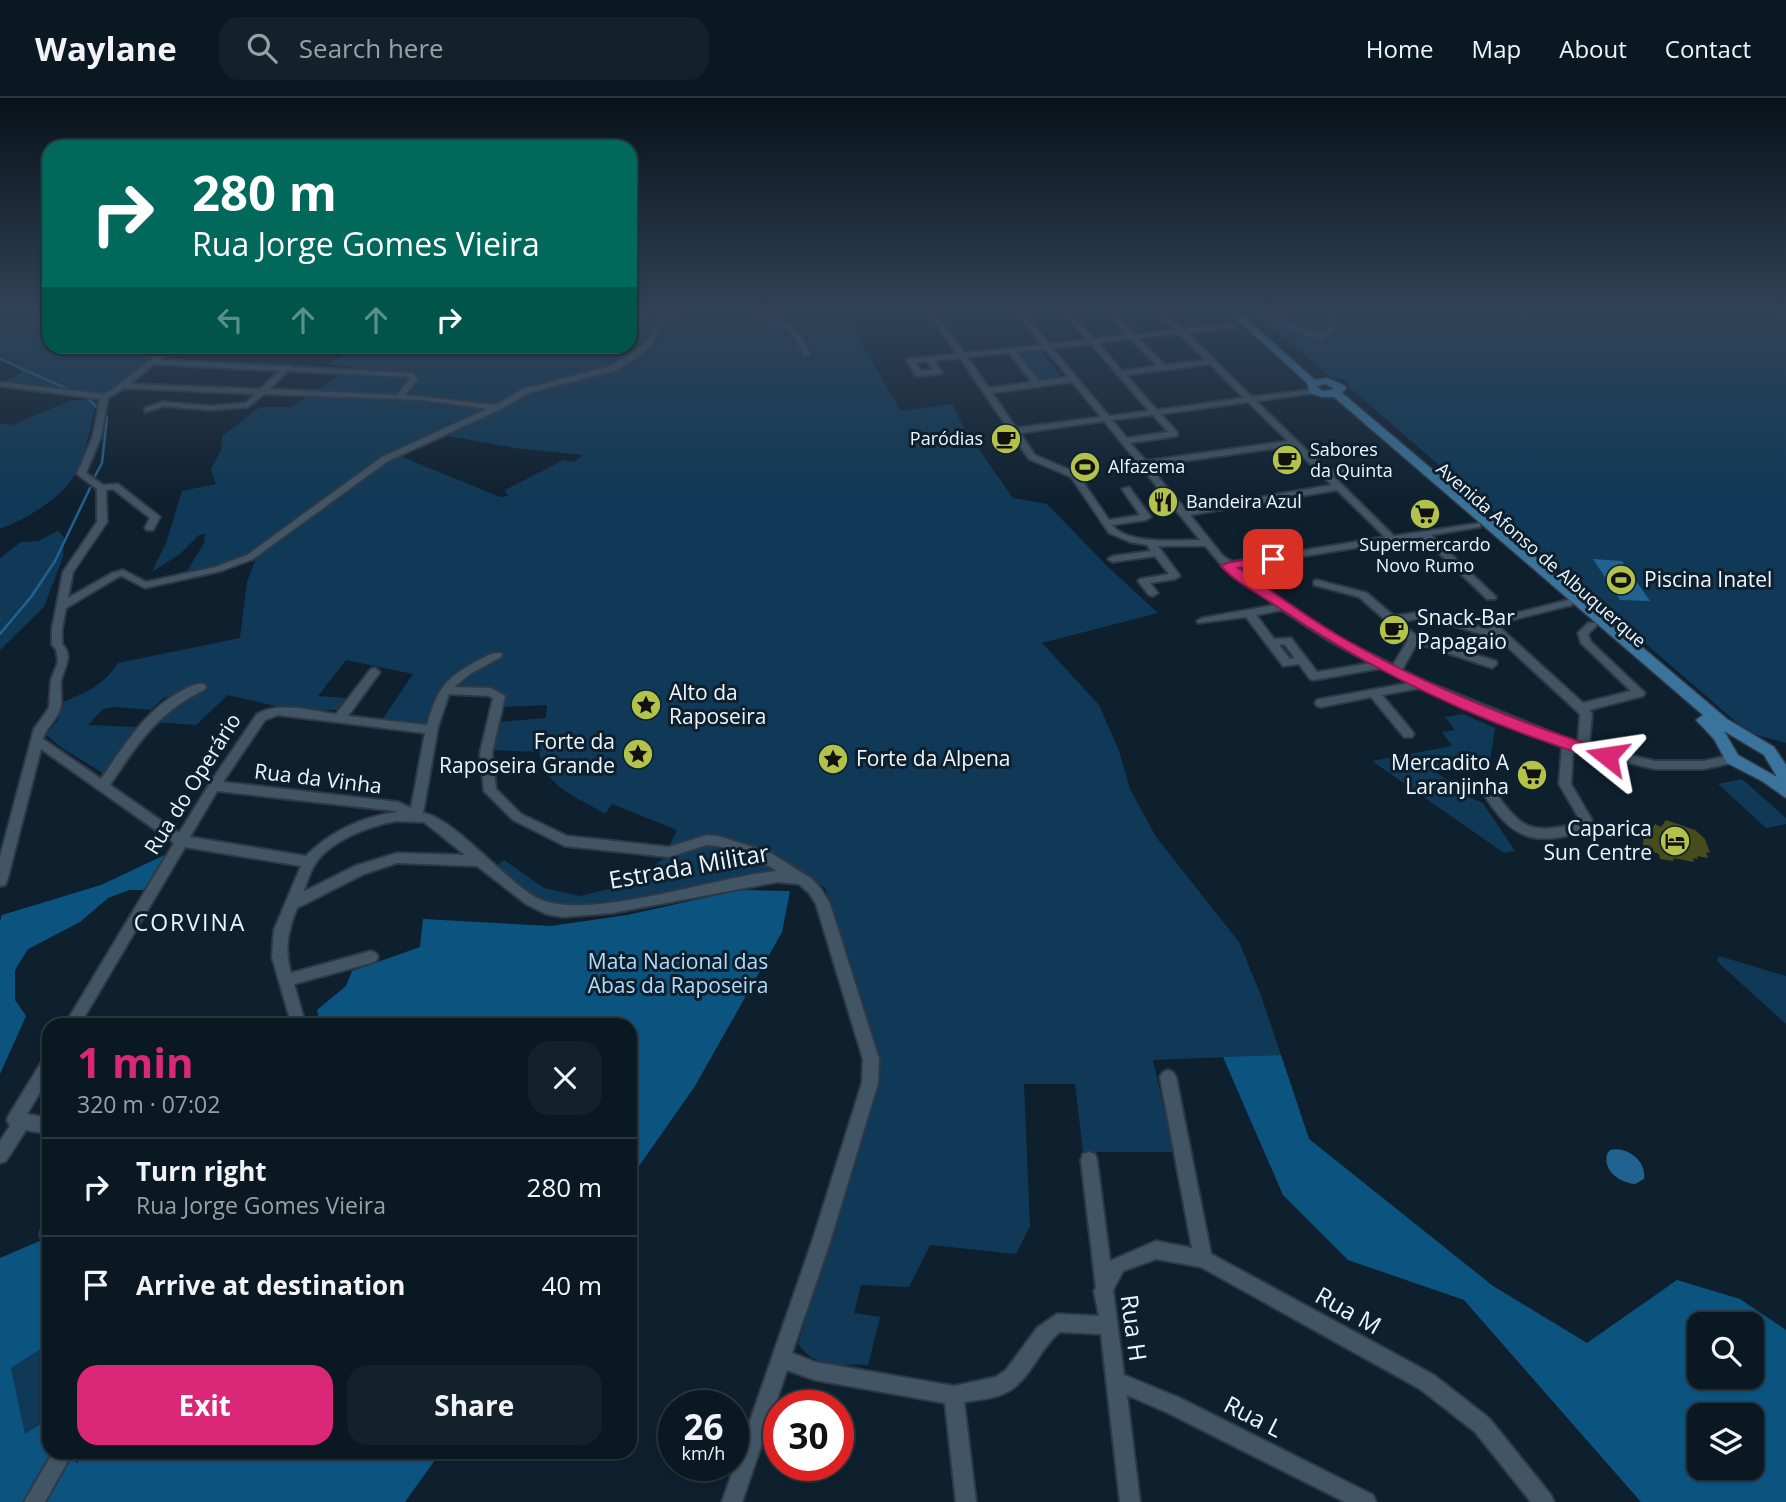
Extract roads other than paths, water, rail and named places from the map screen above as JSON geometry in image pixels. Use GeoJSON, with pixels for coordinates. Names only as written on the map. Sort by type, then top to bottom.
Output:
{"type":"FeatureCollection","features":[{"type":"Feature","properties":{"kind":"main road","name":"Avenida Afonso de Albuquerque"},"geometry":{"type":"LineString","coordinates":[[1304,375],[1332,395],[1722,723],[1769,751],[1786,778]]}},
{"type":"Feature","properties":{"kind":"main road","name":"Avenida Afonso de Albuquerque"},"geometry":{"type":"LineString","coordinates":[[1305,375],[1316,385]]}},
{"type":"Feature","properties":{"kind":"main road","name":"Avenida Afonso de Albuquerque"},"geometry":{"type":"LineString","coordinates":[[1332,395],[1477,525],[1714,730],[1728,753],[1786,792]]}},
{"type":"Feature","properties":{"kind":"main road"},"geometry":{"type":"LineString","coordinates":[[1728,753],[1725,743],[1733,738],[1755,742]]}},
{"type":"Feature","properties":{"kind":"main road"},"geometry":{"type":"LineString","coordinates":[[1748,768],[1771,770],[1775,768],[1776,760]]}},
{"type":"Feature","properties":{"kind":"street"},"geometry":{"type":"LineString","coordinates":[[0,384],[104,397],[137,375]]}},
{"type":"Feature","properties":{"kind":"street"},"geometry":{"type":"LineString","coordinates":[[148,410],[163,404],[209,408],[242,406],[254,401],[281,375]]}},
{"type":"Feature","properties":{"kind":"street"},"geometry":{"type":"LineString","coordinates":[[398,398],[414,379],[412,375],[403,375]]}},
{"type":"Feature","properties":{"kind":"street"},"geometry":{"type":"LineString","coordinates":[[62,606],[123,573],[145,585],[218,569],[250,557],[385,459],[496,408],[526,391],[596,375]]}},
{"type":"Feature","properties":{"kind":"street"},"geometry":{"type":"LineString","coordinates":[[975,375],[1035,460],[1074,475],[1106,523],[1120,536],[1149,541],[1207,543]]}},
{"type":"Feature","properties":{"kind":"street"},"geometry":{"type":"LineString","coordinates":[[1030,375],[1037,384]]}},
{"type":"Feature","properties":{"kind":"street"},"geometry":{"type":"LineString","coordinates":[[1070,375],[1227,566],[1335,640],[1421,684],[1583,750],[1670,766],[1703,765],[1728,753]]}},
{"type":"Feature","properties":{"kind":"street"},"geometry":{"type":"LineString","coordinates":[[1122,375],[1174,434],[1125,441]]}},
{"type":"Feature","properties":{"kind":"street"},"geometry":{"type":"LineString","coordinates":[[1225,375],[1391,538]]}},
{"type":"Feature","properties":{"kind":"street"},"geometry":{"type":"LineString","coordinates":[[986,391],[1074,379]]}},
{"type":"Feature","properties":{"kind":"street"},"geometry":{"type":"LineString","coordinates":[[1015,431],[1250,399],[1316,385]]}},
{"type":"Feature","properties":{"kind":"street"},"geometry":{"type":"LineString","coordinates":[[122,386],[445,400],[496,408]]}},
{"type":"Feature","properties":{"kind":"street"},"geometry":{"type":"LineString","coordinates":[[104,397],[97,436],[81,474],[102,488],[115,486],[155,517],[150,528]]}},
{"type":"Feature","properties":{"kind":"street"},"geometry":{"type":"LineString","coordinates":[[1144,464],[1294,443]]}},
{"type":"Feature","properties":{"kind":"street"},"geometry":{"type":"LineString","coordinates":[[1326,474],[1362,469],[1367,474]]}},
{"type":"Feature","properties":{"kind":"street"},"geometry":{"type":"LineString","coordinates":[[1184,513],[1339,487]]}},
{"type":"Feature","properties":{"kind":"street"},"geometry":{"type":"LineString","coordinates":[[0,881],[40,730],[55,709],[56,680],[63,662],[61,648],[57,645],[57,629],[68,572],[102,522],[102,488]]}},
{"type":"Feature","properties":{"kind":"street"},"geometry":{"type":"LineString","coordinates":[[1106,523],[1146,517],[1126,489]]}},
{"type":"Feature","properties":{"kind":"street"},"geometry":{"type":"LineString","coordinates":[[1227,566],[1477,525]]}},
{"type":"Feature","properties":{"kind":"street"},"geometry":{"type":"LineString","coordinates":[[1423,533],[1491,597]]}},
{"type":"Feature","properties":{"kind":"street"},"geometry":{"type":"LineString","coordinates":[[1149,541],[1175,576],[1143,581],[1153,593]]}},
{"type":"Feature","properties":{"kind":"street"},"geometry":{"type":"LineString","coordinates":[[1113,559],[1157,553]]}},
{"type":"Feature","properties":{"kind":"street"},"geometry":{"type":"LineString","coordinates":[[1317,583],[1363,595],[1414,639],[1492,664]]}},
{"type":"Feature","properties":{"kind":"street"},"geometry":{"type":"LineString","coordinates":[[1568,603],[1488,623],[1586,713],[1583,750]]}},
{"type":"Feature","properties":{"kind":"street"},"geometry":{"type":"LineString","coordinates":[[1202,621],[1284,607]]}},
{"type":"Feature","properties":{"kind":"street"},"geometry":{"type":"LineString","coordinates":[[1249,613],[1287,663],[1302,660],[1314,676],[1381,665]]}},
{"type":"Feature","properties":{"kind":"street"},"geometry":{"type":"LineString","coordinates":[[1392,620],[1427,614],[1504,638]]}},
{"type":"Feature","properties":{"kind":"street"},"geometry":{"type":"LineString","coordinates":[[1580,708],[1639,694],[1586,643],[1583,633],[1592,625]]}},
{"type":"Feature","properties":{"kind":"street"},"geometry":{"type":"LineString","coordinates":[[1395,672],[1414,639]]}},
{"type":"Feature","properties":{"kind":"street"},"geometry":{"type":"LineString","coordinates":[[297,1018],[279,957],[281,930],[309,862],[324,847],[348,833],[376,821],[416,815],[432,730],[446,690],[456,679],[497,655]]}},
{"type":"Feature","properties":{"kind":"street"},"geometry":{"type":"LineString","coordinates":[[339,719],[375,672]]}},
{"type":"Feature","properties":{"kind":"street"},"geometry":{"type":"LineString","coordinates":[[1321,703],[1421,684]]}},
{"type":"Feature","properties":{"kind":"street"},"geometry":{"type":"LineString","coordinates":[[104,785],[151,718],[177,697],[200,687]]}},
{"type":"Feature","properties":{"kind":"street"},"geometry":{"type":"LineString","coordinates":[[446,690],[491,692],[499,696],[486,753],[490,791],[517,817],[565,841],[669,852],[707,840],[718,841],[764,856],[799,878]]}},
{"type":"Feature","properties":{"kind":"street"},"geometry":{"type":"LineString","coordinates":[[1374,693],[1408,734]]}},
{"type":"Feature","properties":{"kind":"street","name":"Rua do Operário"},"geometry":{"type":"LineString","coordinates":[[76,1018],[214,786],[255,724],[270,712],[432,730]]}},
{"type":"Feature","properties":{"kind":"street"},"geometry":{"type":"LineString","coordinates":[[38,741],[181,841],[309,862]]}},
{"type":"Feature","properties":{"kind":"street"},"geometry":{"type":"LineString","coordinates":[[1489,793],[1513,825],[1524,832],[1581,828],[1586,820],[1565,784],[1568,745]]}},
{"type":"Feature","properties":{"kind":"street","name":"Rua da Vinha"},"geometry":{"type":"LineString","coordinates":[[214,786],[398,807],[416,815]]}},
{"type":"Feature","properties":{"kind":"street","name":"Estrada Militar"},"geometry":{"type":"LineString","coordinates":[[416,815],[437,824],[518,891],[547,909],[602,909],[766,877],[799,878],[816,889],[823,904],[871,1059],[870,1083],[732,1502]]}},
{"type":"Feature","properties":{"kind":"street"},"geometry":{"type":"LineString","coordinates":[[292,904],[360,870],[397,858],[481,861]]}},
{"type":"Feature","properties":{"kind":"street"},"geometry":{"type":"LineString","coordinates":[[286,980],[371,957]]}},
{"type":"Feature","properties":{"kind":"street"},"geometry":{"type":"LineString","coordinates":[[0,1155],[42,1077]]}},
{"type":"Feature","properties":{"kind":"street"},"geometry":{"type":"LineString","coordinates":[[1168,1077],[1203,1259]]}},
{"type":"Feature","properties":{"kind":"street"},"geometry":{"type":"LineString","coordinates":[[19,1121],[42,1125]]}},
{"type":"Feature","properties":{"kind":"street","name":"Rua H"},"geometry":{"type":"LineString","coordinates":[[1088,1160],[1130,1502]]}},
{"type":"Feature","properties":{"kind":"street","name":"Rua M"},"geometry":{"type":"LineString","coordinates":[[1103,1291],[1117,1265],[1156,1250],[1203,1259],[1427,1382],[1482,1426],[1544,1502]]}},
{"type":"Feature","properties":{"kind":"street"},"geometry":{"type":"LineString","coordinates":[[780,1358],[815,1371],[954,1395],[1000,1385],[1013,1377],[1043,1334],[1057,1323],[1107,1325]]}},
{"type":"Feature","properties":{"kind":"street","name":"Rua L"},"geometry":{"type":"LineString","coordinates":[[1115,1381],[1173,1405],[1366,1502]]}},
{"type":"Feature","properties":{"kind":"street"},"geometry":{"type":"LineString","coordinates":[[954,1395],[965,1502]]}},
{"type":"Feature","properties":{"kind":"street"},"geometry":{"type":"LineString","coordinates":[[34,1502],[60,1459]]}},
{"type":"Feature","properties":{"kind":"waterway"},"geometry":{"type":"LineString","coordinates":[[35,375],[72,391]]}},
{"type":"Feature","properties":{"kind":"waterway"},"geometry":{"type":"LineString","coordinates":[[87,398],[107,417],[102,463],[95,476]]}},
{"type":"Feature","properties":{"kind":"waterway"},"geometry":{"type":"LineString","coordinates":[[0,634],[31,597],[55,561],[90,488]]}},
{"type":"Feature","properties":{"kind":"place","name":"Paródias"},"geometry":{"type":"Point","coordinates":[1006,439]}},
{"type":"Feature","properties":{"kind":"place","name":"Sabores da Quinta"},"geometry":{"type":"Point","coordinates":[1287,460]}},
{"type":"Feature","properties":{"kind":"place","name":"Alfazema"},"geometry":{"type":"Point","coordinates":[1085,467]}},
{"type":"Feature","properties":{"kind":"place","name":"Bandeira Azul"},"geometry":{"type":"Point","coordinates":[1163,502]}},
{"type":"Feature","properties":{"kind":"place","name":"Supermercardo Novo Rumo"},"geometry":{"type":"Point","coordinates":[1425,514]}},
{"type":"Feature","properties":{"kind":"place","name":"Piscina Inatel"},"geometry":{"type":"Point","coordinates":[1621,580]}},
{"type":"Feature","properties":{"kind":"place","name":"Snack-Bar Papagaio"},"geometry":{"type":"Point","coordinates":[1394,630]}},
{"type":"Feature","properties":{"kind":"place","name":"Alto da Raposeira"},"geometry":{"type":"Point","coordinates":[646,705]}},
{"type":"Feature","properties":{"kind":"place","name":"Forte da Raposeira Grande"},"geometry":{"type":"Point","coordinates":[638,754]}},
{"type":"Feature","properties":{"kind":"place","name":"Forte da Alpena"},"geometry":{"type":"Point","coordinates":[833,759]}},
{"type":"Feature","properties":{"kind":"place","name":"Mercadito A Laranjinha"},"geometry":{"type":"Point","coordinates":[1532,775]}},
{"type":"Feature","properties":{"kind":"place","name":"Caparica Sun Centre"},"geometry":{"type":"Point","coordinates":[1675,841]}},
{"type":"Feature","properties":{"kind":"district","name":"CORVINA"},"geometry":{"type":"Point","coordinates":[190,923]}},
{"type":"Feature","properties":{"kind":"park label","name":"Mata Nacional das Abas da Raposeira"},"geometry":{"type":"Point","coordinates":[678,974]}}]}
